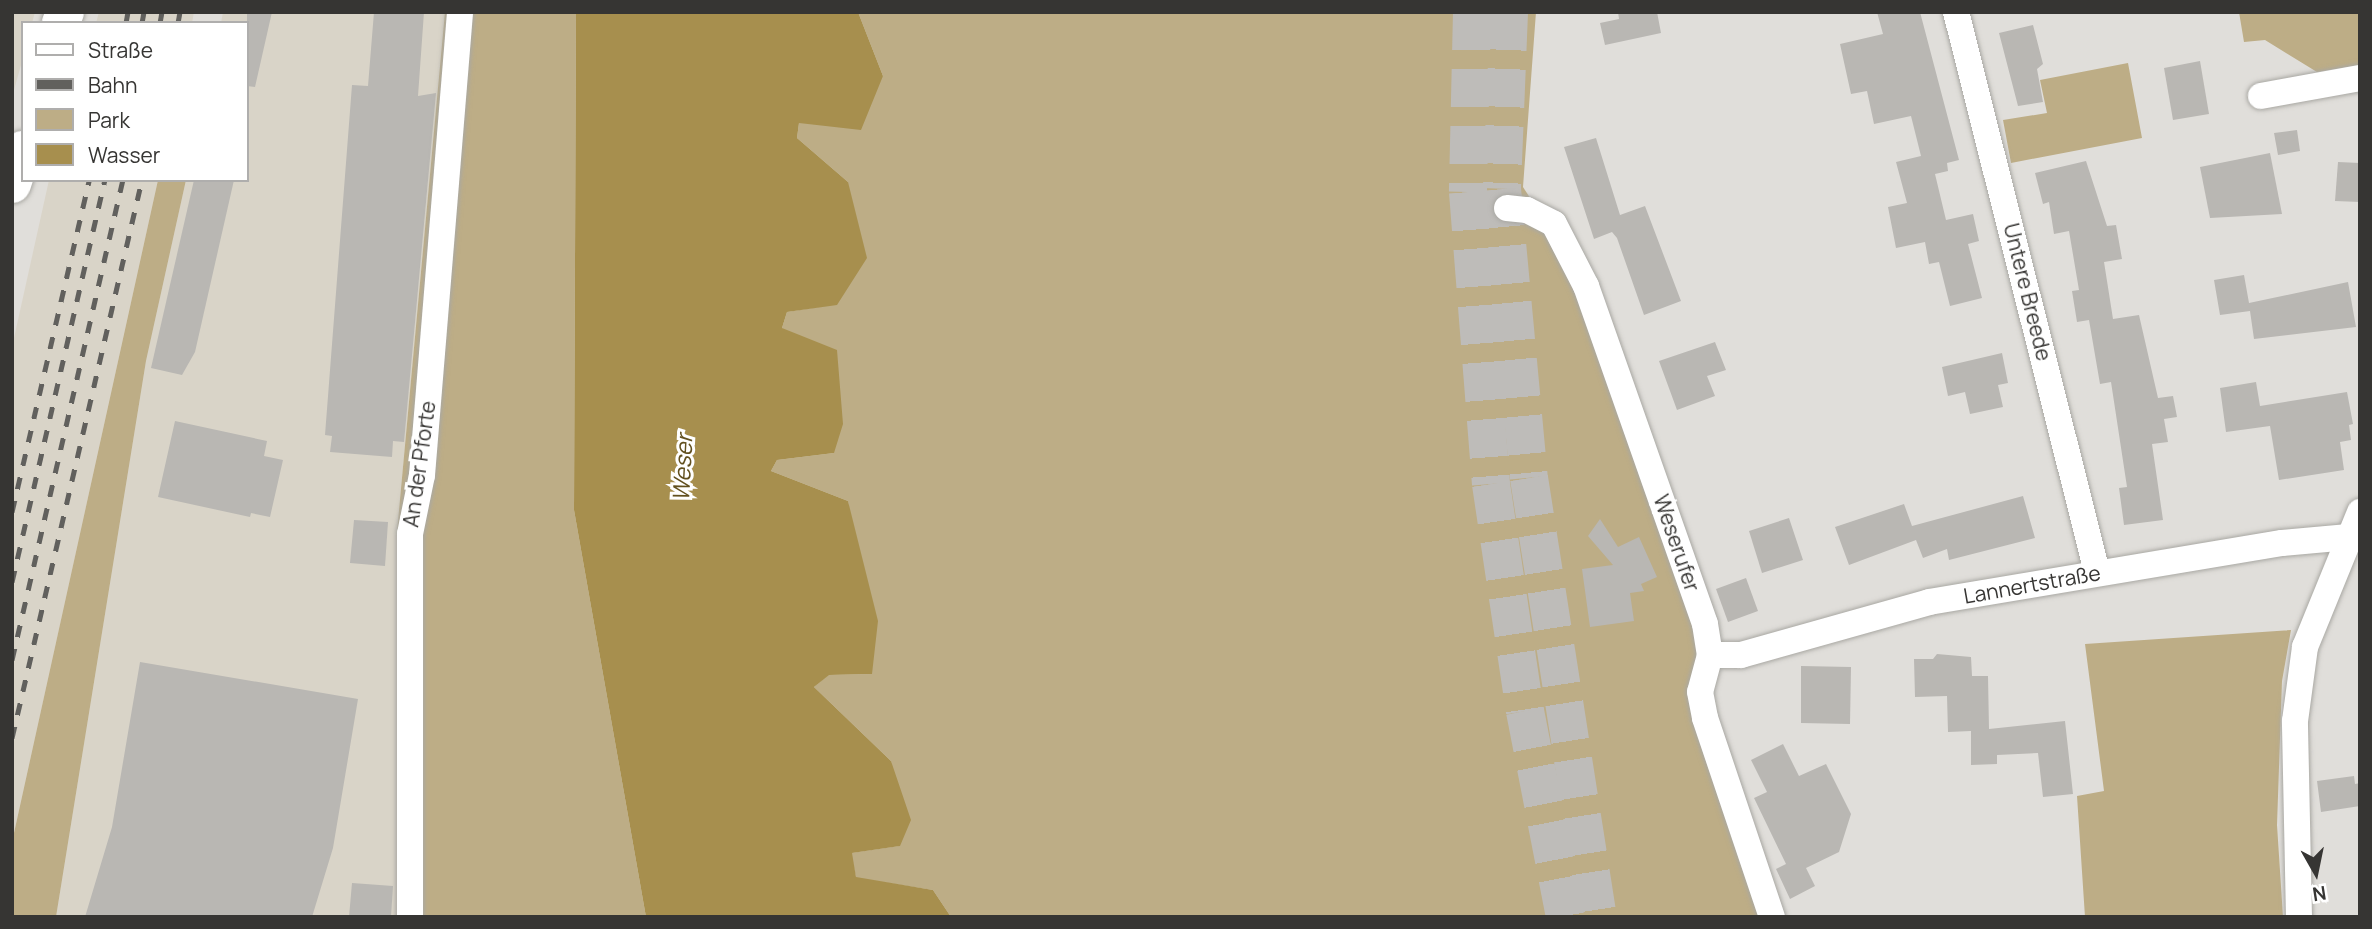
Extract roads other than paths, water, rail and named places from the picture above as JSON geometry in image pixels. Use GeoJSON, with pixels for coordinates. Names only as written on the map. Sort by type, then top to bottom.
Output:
{"type":"FeatureCollection","features":[{"type":"Feature","properties":{"kind":"street","name":"An der Pforte"},"geometry":{"type":"LineString","coordinates":[[410,917],[410,534],[422,475],[460,12]]}},
{"type":"Feature","properties":{"kind":"street","name":"Untere Breede"},"geometry":{"type":"LineString","coordinates":[[1956,12],[2097,572]]}},
{"type":"Feature","properties":{"kind":"street"},"geometry":{"type":"LineString","coordinates":[[2261,96],[2360,78]]}},
{"type":"Feature","properties":{"kind":"street","name":"Weserufer"},"geometry":{"type":"LineString","coordinates":[[1507,208],[1527,210],[1554,224],[1587,286],[1705,624],[1710,655],[1700,692],[1705,718],[1772,917]]}},
{"type":"Feature","properties":{"kind":"street"},"geometry":{"type":"LineString","coordinates":[[2299,917],[2295,721],[2305,647],[2354,537],[2360,512]]}},
{"type":"Feature","properties":{"kind":"street","name":"Lannertstraße"},"geometry":{"type":"LineString","coordinates":[[1710,655],[1741,655],[1929,602],[2097,572],[2354,537]]}},
{"type":"Feature","properties":{"kind":"water","name":"Weser"},"geometry":{"type":"Polygon","coordinates":[[[576,12],[858,12],[883,76],[861,130],[799,123],[797,138],[848,182],[867,258],[837,305],[787,312],[782,328],[837,350],[843,424],[834,453],[777,460],[771,471],[848,501],[878,621],[872,674],[829,675],[814,687],[891,761],[911,820],[900,846],[852,853],[856,877],[933,890],[951,917],[646,917],[574,510],[576,12]]]}},
{"type":"Feature","properties":{"kind":"tunnel"},"geometry":{"type":"LineString","coordinates":[[1472,12],[1468,192],[1491,484],[1525,711],[1565,917]]}},
{"type":"Feature","properties":{"kind":"tunnel"},"geometry":{"type":"LineString","coordinates":[[1509,12],[1502,189],[1529,478],[1598,917]]}},
{"type":"Feature","properties":{"kind":"railway"},"geometry":{"type":"LineString","coordinates":[[126,21],[128,12]]}},
{"type":"Feature","properties":{"kind":"railway"},"geometry":{"type":"LineString","coordinates":[[142,21],[144,12]]}},
{"type":"Feature","properties":{"kind":"railway"},"geometry":{"type":"LineString","coordinates":[[160,21],[162,12]]}},
{"type":"Feature","properties":{"kind":"railway"},"geometry":{"type":"LineString","coordinates":[[178,21],[180,12]]}},
{"type":"Feature","properties":{"kind":"railway"},"geometry":{"type":"LineString","coordinates":[[12,512],[89,182]]}},
{"type":"Feature","properties":{"kind":"railway"},"geometry":{"type":"LineString","coordinates":[[12,582],[105,182]]}},
{"type":"Feature","properties":{"kind":"railway"},"geometry":{"type":"LineString","coordinates":[[12,660],[123,182]]}},
{"type":"Feature","properties":{"kind":"railway"},"geometry":{"type":"LineString","coordinates":[[12,738],[142,182]]}}]}
